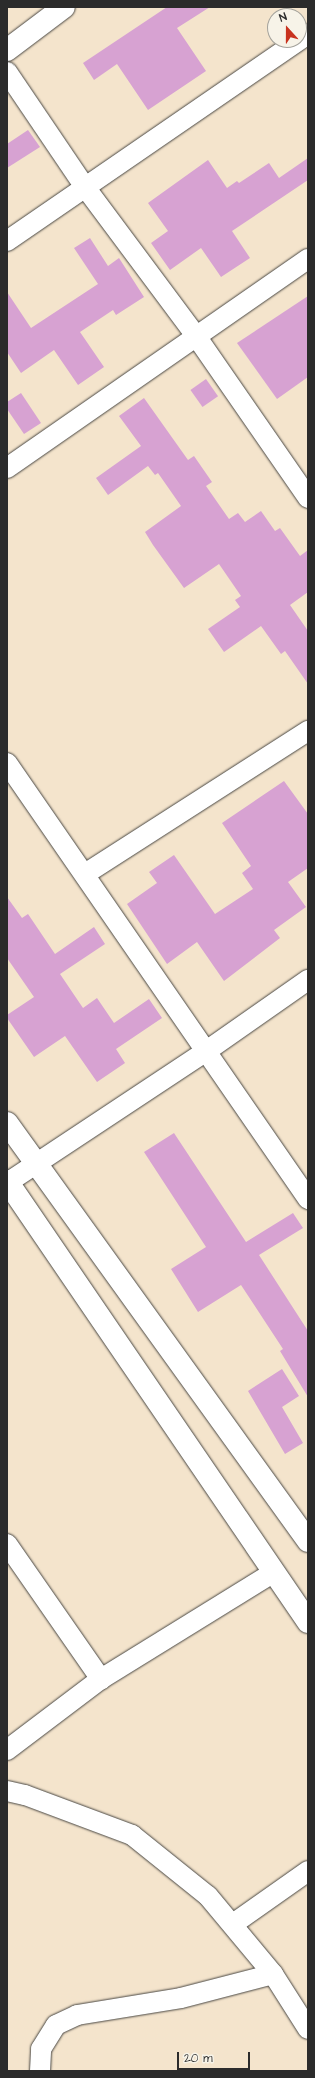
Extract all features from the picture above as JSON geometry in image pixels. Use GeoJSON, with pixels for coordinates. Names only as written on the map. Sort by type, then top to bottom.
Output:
{"type":"FeatureCollection","features":[{"type":"Feature","properties":{"kind":"main road"},"geometry":{"type":"LineString","coordinates":[[7,50],[64,7]]}},
{"type":"Feature","properties":{"kind":"main road"},"geometry":{"type":"LineString","coordinates":[[7,1123],[308,1541]]}},
{"type":"Feature","properties":{"kind":"main road"},"geometry":{"type":"LineString","coordinates":[[7,1182],[308,1622]]}},
{"type":"Feature","properties":{"kind":"street"},"geometry":{"type":"LineString","coordinates":[[7,241],[308,34]]}},
{"type":"Feature","properties":{"kind":"street"},"geometry":{"type":"LineString","coordinates":[[7,72],[85,187],[196,336],[308,498]]}},
{"type":"Feature","properties":{"kind":"street"},"geometry":{"type":"LineString","coordinates":[[7,468],[308,258]]}},
{"type":"Feature","properties":{"kind":"street"},"geometry":{"type":"LineString","coordinates":[[85,874],[308,731]]}},
{"type":"Feature","properties":{"kind":"street"},"geometry":{"type":"LineString","coordinates":[[7,763],[85,874],[205,1052],[308,1199]]}},
{"type":"Feature","properties":{"kind":"street"},"geometry":{"type":"LineString","coordinates":[[7,1182],[205,1052],[308,980]]}},
{"type":"Feature","properties":{"kind":"street"},"geometry":{"type":"LineString","coordinates":[[7,1544],[101,1679]]}},
{"type":"Feature","properties":{"kind":"street"},"geometry":{"type":"LineString","coordinates":[[7,1750],[101,1679],[274,1572]]}},
{"type":"Feature","properties":{"kind":"street"},"geometry":{"type":"LineString","coordinates":[[7,1791],[25,1795],[132,1835],[208,1896],[273,1974],[308,2029]]}},
{"type":"Feature","properties":{"kind":"street"},"geometry":{"type":"LineString","coordinates":[[232,1924],[308,1871]]}},
{"type":"Feature","properties":{"kind":"street"},"geometry":{"type":"LineString","coordinates":[[40,2071],[41,2049],[56,2024],[77,2015],[181,1998],[273,1974]]}},
{"type":"Feature","properties":{"kind":"building"},"geometry":{"type":"Polygon","coordinates":[[[167,7],[210,7],[177,28],[206,71],[148,110],[117,64],[94,80],[83,63],[167,7]]]}},
{"type":"Feature","properties":{"kind":"building"},"geometry":{"type":"Polygon","coordinates":[[[28,130],[40,147],[7,168],[7,144],[28,130]]]}},
{"type":"Feature","properties":{"kind":"building"},"geometry":{"type":"Polygon","coordinates":[[[308,158],[308,180],[232,231],[250,258],[221,277],[201,248],[170,270],[151,243],[168,231],[148,203],[208,160],[227,188],[237,181],[239,183],[269,163],[279,178],[308,158]]]}},
{"type":"Feature","properties":{"kind":"building"},"geometry":{"type":"Polygon","coordinates":[[[90,238],[108,266],[119,258],[144,297],[116,315],[113,310],[80,332],[104,367],[78,385],[54,350],[21,373],[7,352],[7,292],[31,328],[98,284],[74,248],[90,238]]]}},
{"type":"Feature","properties":{"kind":"building"},"geometry":{"type":"Polygon","coordinates":[[[308,296],[308,377],[277,399],[237,343],[308,296]]]}},
{"type":"Feature","properties":{"kind":"building"},"geometry":{"type":"Polygon","coordinates":[[[206,379],[218,396],[202,407],[190,390],[206,379]]]}},
{"type":"Feature","properties":{"kind":"building"},"geometry":{"type":"Polygon","coordinates":[[[21,393],[41,423],[24,434],[7,409],[7,402],[21,393]]]}},
{"type":"Feature","properties":{"kind":"building"},"geometry":{"type":"Polygon","coordinates":[[[144,398],[188,460],[194,456],[212,482],[206,486],[229,519],[238,513],[245,522],[261,511],[275,531],[280,528],[300,556],[308,550],[308,592],[290,605],[308,631],[308,684],[285,651],[281,654],[261,626],[224,652],[208,629],[240,607],[235,600],[241,596],[219,564],[184,588],[153,545],[145,532],[181,506],[158,473],[155,475],[148,466],[108,495],[96,478],[141,446],[119,416],[144,398]]]}},
{"type":"Feature","properties":{"kind":"building"},"geometry":{"type":"Polygon","coordinates":[[[284,781],[308,814],[308,868],[288,882],[306,907],[274,930],[280,938],[224,981],[197,942],[167,964],[127,904],[157,883],[149,872],[174,855],[215,914],[253,889],[242,873],[251,866],[222,823],[284,781]]]}},
{"type":"Feature","properties":{"kind":"building"},"geometry":{"type":"Polygon","coordinates":[[[7,897],[22,918],[28,914],[55,954],[94,927],[105,944],[60,974],[83,1008],[97,998],[114,1023],[149,999],[162,1018],[116,1049],[125,1063],[97,1082],[65,1036],[34,1057],[7,1018],[7,1015],[34,997],[7,958],[7,897]]]}},
{"type":"Feature","properties":{"kind":"building"},"geometry":{"type":"Polygon","coordinates":[[[174,1133],[246,1242],[293,1213],[303,1228],[259,1255],[308,1331],[308,1397],[280,1351],[283,1349],[241,1285],[198,1312],[171,1269],[206,1247],[144,1152],[174,1133]]]}},
{"type":"Feature","properties":{"kind":"building"},"geometry":{"type":"Polygon","coordinates":[[[282,1369],[299,1396],[282,1407],[303,1443],[285,1454],[248,1391],[282,1369]]]}}]}
